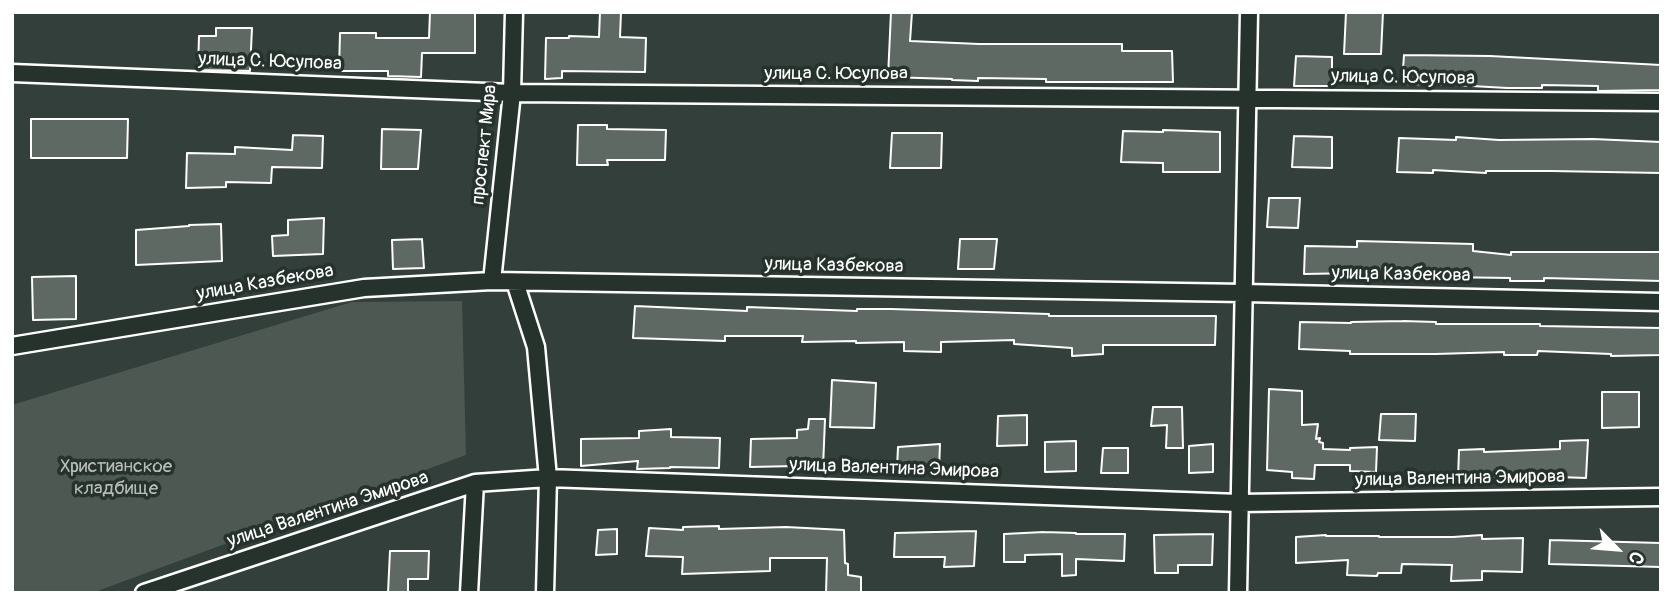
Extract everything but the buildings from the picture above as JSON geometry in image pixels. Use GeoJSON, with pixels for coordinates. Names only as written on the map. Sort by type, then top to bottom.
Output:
{"type":"FeatureCollection","features":[{"type":"Feature","properties":{"kind":"street","name":"проспект Мира"},"geometry":{"type":"LineString","coordinates":[[492,281],[512,93],[514,12]]}},
{"type":"Feature","properties":{"kind":"street"},"geometry":{"type":"LineString","coordinates":[[1238,593],[1249,12]]}},
{"type":"Feature","properties":{"kind":"street","name":"улица С. Юсупова"},"geometry":{"type":"LineString","coordinates":[[12,73],[512,93],[1661,102]]}},
{"type":"Feature","properties":{"kind":"street","name":"улица Казбекова"},"geometry":{"type":"LineString","coordinates":[[12,346],[364,288],[492,281],[1661,302]]}},
{"type":"Feature","properties":{"kind":"street"},"geometry":{"type":"LineString","coordinates":[[515,282],[536,347],[548,478],[545,593]]}},
{"type":"Feature","properties":{"kind":"street","name":"улица Валентина Эмирова"},"geometry":{"type":"LineString","coordinates":[[144,593],[475,483],[548,478],[1239,503],[1661,497]]}},
{"type":"Feature","properties":{"kind":"street"},"geometry":{"type":"LineString","coordinates":[[469,593],[475,483]]}},
{"type":"Feature","properties":{"kind":"green space","name":"Христианское кладбище"},"geometry":{"type":"Polygon","coordinates":[[[462,301],[466,455],[92,593],[12,593],[12,405],[352,302],[462,301]]]}}]}
